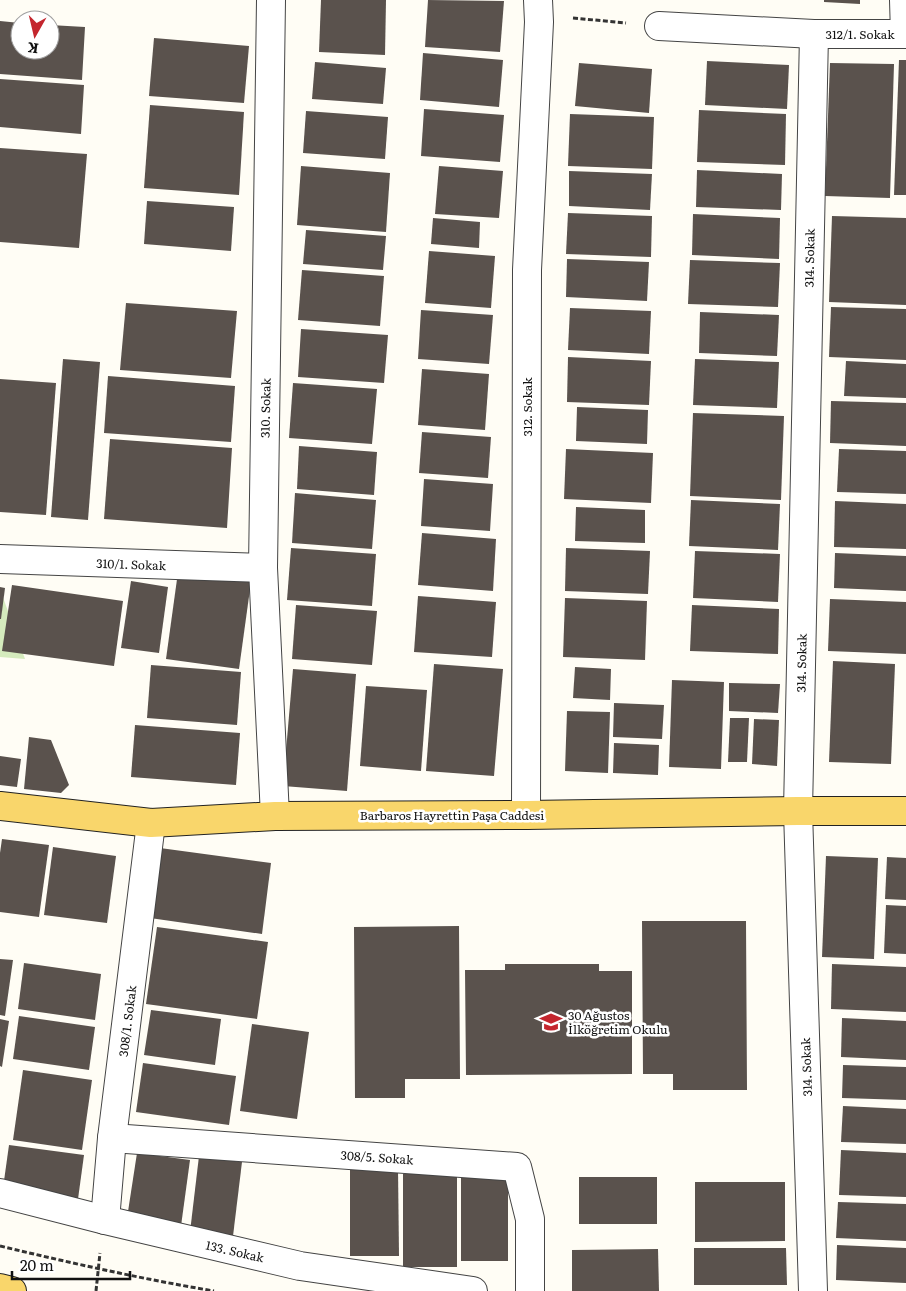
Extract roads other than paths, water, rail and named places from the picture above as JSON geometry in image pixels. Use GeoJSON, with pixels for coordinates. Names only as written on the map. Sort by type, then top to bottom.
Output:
{"type":"FeatureCollection","features":[{"type":"Feature","properties":{"kind":"main road","name":"Barbaros Hayrettin Paşa Caddesi"},"geometry":{"type":"LineString","coordinates":[[0,806],[151,823],[274,816],[906,811]]}},
{"type":"Feature","properties":{"kind":"main road"},"geometry":{"type":"LineString","coordinates":[[0,1288],[12,1291]]}},
{"type":"Feature","properties":{"kind":"street","name":"310. Sokak"},"geometry":{"type":"LineString","coordinates":[[271,0],[262,568],[274,816]]}},
{"type":"Feature","properties":{"kind":"street"},"geometry":{"type":"LineString","coordinates":[[904,0],[906,34]]}},
{"type":"Feature","properties":{"kind":"street","name":"312. Sokak"},"geometry":{"type":"LineString","coordinates":[[526,815],[527,270],[539,7]]}},
{"type":"Feature","properties":{"kind":"street","name":"312/1. Sokak"},"geometry":{"type":"LineString","coordinates":[[660,26],[814,34],[906,34]]}},
{"type":"Feature","properties":{"kind":"street","name":"314. Sokak"},"geometry":{"type":"LineString","coordinates":[[814,34],[798,811],[814,1291]]}},
{"type":"Feature","properties":{"kind":"street","name":"310/1. Sokak"},"geometry":{"type":"LineString","coordinates":[[0,559],[262,568]]}},
{"type":"Feature","properties":{"kind":"street","name":"308/1. Sokak"},"geometry":{"type":"LineString","coordinates":[[105,1220],[112,1138],[151,823]]}},
{"type":"Feature","properties":{"kind":"street","name":"308/5. Sokak"},"geometry":{"type":"LineString","coordinates":[[112,1138],[517,1168],[530,1219],[530,1291]]}},
{"type":"Feature","properties":{"kind":"street","name":"133. Sokak"},"geometry":{"type":"LineString","coordinates":[[0,1193],[300,1266],[473,1291]]}},
{"type":"Feature","properties":{"kind":"place","name":"30 Ağustos İlköğretim Okulu"},"geometry":{"type":"Point","coordinates":[551,1022]}}]}
